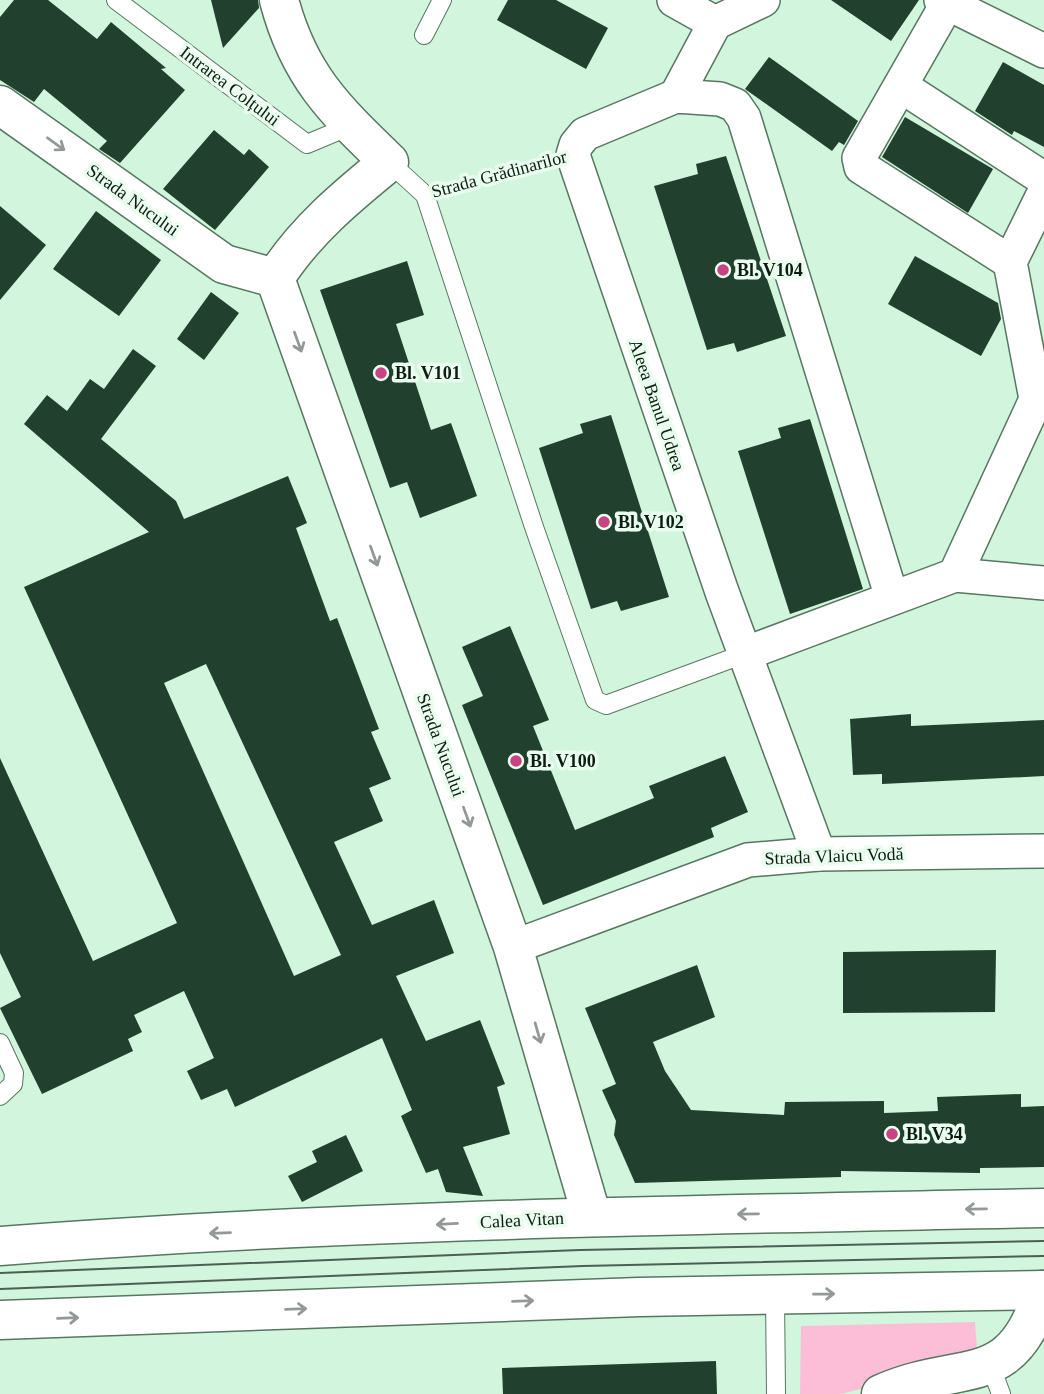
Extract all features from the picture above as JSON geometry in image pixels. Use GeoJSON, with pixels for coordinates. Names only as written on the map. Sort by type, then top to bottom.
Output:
{"type":"FeatureCollection","features":[{"type":"Feature","properties":{"kind":"main road","name":"Strada Grădinarilor"},"geometry":{"type":"LineString","coordinates":[[279,0],[289,37],[307,71],[350,126],[389,162]]}},
{"type":"Feature","properties":{"kind":"main road","name":"Strada Nucului"},"geometry":{"type":"LineString","coordinates":[[0,105],[224,264],[275,278],[513,947],[592,1217]]}},
{"type":"Feature","properties":{"kind":"main road"},"geometry":{"type":"LineString","coordinates":[[275,278],[301,241],[332,209],[389,162]]}},
{"type":"Feature","properties":{"kind":"main road","name":"Calea Vitan"},"geometry":{"type":"LineString","coordinates":[[0,1246],[110,1237],[592,1217],[1044,1208]]}},
{"type":"Feature","properties":{"kind":"main road"},"geometry":{"type":"LineString","coordinates":[[0,1320],[775,1294],[1043,1290],[1034,1323],[996,1381],[917,1383],[881,1394]]}},
{"type":"Feature","properties":{"kind":"street"},"geometry":{"type":"LineString","coordinates":[[674,0],[715,23]]}},
{"type":"Feature","properties":{"kind":"street"},"geometry":{"type":"LineString","coordinates":[[764,0],[715,23],[676,96],[720,99],[735,105],[744,118],[892,598]]}},
{"type":"Feature","properties":{"kind":"street"},"geometry":{"type":"LineString","coordinates":[[1010,262],[861,167],[859,158],[901,86],[944,2],[1044,51]]}},
{"type":"Feature","properties":{"kind":"street"},"geometry":{"type":"LineString","coordinates":[[901,86],[1044,179]]}},
{"type":"Feature","properties":{"kind":"street","name":"Strada Grădinarilor"},"geometry":{"type":"LineString","coordinates":[[573,155],[576,145],[585,135],[676,96]]}},
{"type":"Feature","properties":{"kind":"street","name":"Aleea Banul Udrea"},"geometry":{"type":"LineString","coordinates":[[573,155],[744,654],[819,854]]}},
{"type":"Feature","properties":{"kind":"street"},"geometry":{"type":"LineString","coordinates":[[955,575],[1040,391],[1010,262],[1044,194]]}},
{"type":"Feature","properties":{"kind":"street"},"geometry":{"type":"LineString","coordinates":[[744,654],[955,575],[1044,583]]}},
{"type":"Feature","properties":{"kind":"street","name":"Strada Vlaicu Vodă"},"geometry":{"type":"LineString","coordinates":[[513,947],[748,860],[819,854],[1044,851]]}},
{"type":"Feature","properties":{"kind":"lane","name":"Intrarea Colțului"},"geometry":{"type":"LineString","coordinates":[[116,0],[307,144],[350,126]]}},
{"type":"Feature","properties":{"kind":"lane"},"geometry":{"type":"LineString","coordinates":[[424,35],[442,0]]}},
{"type":"Feature","properties":{"kind":"lane","name":"Strada Grădinarilor"},"geometry":{"type":"LineString","coordinates":[[389,162],[425,195]]}},
{"type":"Feature","properties":{"kind":"lane"},"geometry":{"type":"LineString","coordinates":[[425,195],[530,514],[595,700],[606,705],[744,654]]}},
{"type":"Feature","properties":{"kind":"lane"},"geometry":{"type":"LineString","coordinates":[[0,1043],[14,1073],[13,1084],[0,1096]]}},
{"type":"Feature","properties":{"kind":"lane"},"geometry":{"type":"LineString","coordinates":[[775,1294],[776,1394]]}},
{"type":"Feature","properties":{"kind":"path","name":"Strada Grădinarilor"},"geometry":{"type":"LineString","coordinates":[[425,195],[573,155]]}},
{"type":"Feature","properties":{"kind":"shaded area"},"geometry":{"type":"Polygon","coordinates":[[[975,1322],[978,1364],[955,1365],[841,1394],[800,1394],[801,1326],[975,1322]]]}},
{"type":"Feature","properties":{"kind":"building"},"geometry":{"type":"Polygon","coordinates":[[[14,0],[48,0],[97,39],[111,22],[166,68],[161,69],[185,90],[120,163],[99,149],[107,141],[44,89],[34,102],[0,80],[0,17],[14,0]]]}},
{"type":"Feature","properties":{"kind":"building"},"geometry":{"type":"Polygon","coordinates":[[[211,0],[258,0],[259,8],[223,48],[211,0]]]}},
{"type":"Feature","properties":{"kind":"building"},"geometry":{"type":"Polygon","coordinates":[[[508,0],[556,0],[608,28],[586,69],[497,20],[508,0]]]}},
{"type":"Feature","properties":{"kind":"building"},"geometry":{"type":"Polygon","coordinates":[[[831,0],[919,0],[891,41],[831,0]]]}},
{"type":"Feature","properties":{"kind":"building"},"geometry":{"type":"Polygon","coordinates":[[[769,57],[858,121],[844,145],[839,142],[832,151],[745,89],[769,57]]]}},
{"type":"Feature","properties":{"kind":"building"},"geometry":{"type":"Polygon","coordinates":[[[1003,62],[1044,85],[1044,147],[1014,131],[1012,135],[975,111],[1003,62]]]}},
{"type":"Feature","properties":{"kind":"building"},"geometry":{"type":"Polygon","coordinates":[[[905,117],[993,169],[968,213],[882,157],[905,117]]]}},
{"type":"Feature","properties":{"kind":"building"},"geometry":{"type":"Polygon","coordinates":[[[214,130],[244,155],[249,149],[269,167],[215,230],[163,189],[214,130]]]}},
{"type":"Feature","properties":{"kind":"building","name":"Bl. V104"},"geometry":{"type":"Polygon","coordinates":[[[726,156],[786,336],[737,352],[734,343],[707,350],[654,186],[698,174],[696,164],[726,156]]]}},
{"type":"Feature","properties":{"kind":"building"},"geometry":{"type":"Polygon","coordinates":[[[0,206],[46,245],[0,300],[0,206]]]}},
{"type":"Feature","properties":{"kind":"building"},"geometry":{"type":"Polygon","coordinates":[[[96,211],[161,260],[119,316],[53,269],[96,211]]]}},
{"type":"Feature","properties":{"kind":"building"},"geometry":{"type":"Polygon","coordinates":[[[915,256],[998,303],[1001,319],[981,356],[888,304],[915,256]]]}},
{"type":"Feature","properties":{"kind":"building","name":"Bl. V101"},"geometry":{"type":"Polygon","coordinates":[[[407,261],[424,315],[396,324],[431,430],[451,423],[477,496],[420,518],[407,482],[390,488],[320,290],[407,261]]]}},
{"type":"Feature","properties":{"kind":"building"},"geometry":{"type":"Polygon","coordinates":[[[211,292],[239,313],[204,360],[177,339],[211,292]]]}},
{"type":"Feature","properties":{"kind":"building"},"geometry":{"type":"Polygon","coordinates":[[[133,349],[156,366],[101,439],[176,501],[184,519],[288,476],[307,523],[296,528],[330,621],[337,618],[379,729],[371,732],[391,779],[369,788],[383,821],[334,842],[372,925],[434,900],[454,953],[396,976],[426,1041],[480,1020],[505,1084],[497,1087],[510,1134],[463,1147],[483,1196],[446,1192],[438,1169],[426,1173],[401,1116],[412,1110],[382,1038],[235,1107],[227,1089],[201,1100],[187,1071],[214,1058],[184,991],[134,1015],[142,1032],[128,1039],[133,1051],[42,1094],[0,1008],[21,997],[0,953],[0,758],[93,961],[177,923],[24,587],[149,532],[24,424],[47,395],[67,411],[90,379],[104,389],[133,349]],[[206,664],[164,683],[294,976],[341,955],[206,664]]]}},
{"type":"Feature","properties":{"kind":"building","name":"Bl. V102"},"geometry":{"type":"Polygon","coordinates":[[[611,415],[669,597],[621,611],[617,601],[591,609],[539,448],[583,433],[580,424],[611,415]]]}},
{"type":"Feature","properties":{"kind":"building"},"geometry":{"type":"Polygon","coordinates":[[[810,419],[863,589],[790,614],[738,451],[781,438],[778,428],[810,419]]]}},
{"type":"Feature","properties":{"kind":"building","name":"Bl. V100"},"geometry":{"type":"Polygon","coordinates":[[[510,626],[549,720],[533,726],[575,830],[654,798],[649,786],[725,756],[748,812],[711,828],[714,837],[543,905],[462,705],[483,696],[462,647],[510,626]]]}},
{"type":"Feature","properties":{"kind":"building"},"geometry":{"type":"Polygon","coordinates":[[[911,714],[911,726],[1044,720],[1044,776],[882,784],[882,774],[853,775],[850,719],[911,714]]]}},
{"type":"Feature","properties":{"kind":"building"},"geometry":{"type":"Polygon","coordinates":[[[996,950],[995,1012],[843,1013],[843,952],[996,950]]]}},
{"type":"Feature","properties":{"kind":"building"},"geometry":{"type":"Polygon","coordinates":[[[697,965],[715,1017],[653,1042],[665,1071],[691,1110],[784,1115],[785,1102],[884,1101],[884,1113],[938,1111],[937,1097],[1021,1094],[1021,1107],[1044,1106],[1044,1167],[980,1168],[980,1173],[841,1171],[841,1177],[635,1183],[614,1135],[616,1121],[602,1090],[616,1084],[585,1008],[697,965]]]}},
{"type":"Feature","properties":{"kind":"building"},"geometry":{"type":"Polygon","coordinates":[[[346,1135],[363,1171],[302,1202],[288,1176],[317,1162],[312,1151],[346,1135]]]}},
{"type":"Feature","properties":{"kind":"building"},"geometry":{"type":"Polygon","coordinates":[[[716,1361],[717,1394],[503,1394],[502,1368],[716,1361]]]}},
{"type":"Feature","properties":{"kind":"tram line"},"geometry":{"type":"LineString","coordinates":[[0,1273],[580,1250],[1044,1241]]}},
{"type":"Feature","properties":{"kind":"tram line"},"geometry":{"type":"LineString","coordinates":[[0,1289],[583,1266],[1044,1256]]}},
{"type":"Feature","properties":{"kind":"place","name":"Bl. V104"},"geometry":{"type":"Point","coordinates":[723,270]}},
{"type":"Feature","properties":{"kind":"place","name":"Bl. V101"},"geometry":{"type":"Point","coordinates":[381,373]}},
{"type":"Feature","properties":{"kind":"place","name":"Bl. V102"},"geometry":{"type":"Point","coordinates":[604,522]}},
{"type":"Feature","properties":{"kind":"place","name":"Bl. V100"},"geometry":{"type":"Point","coordinates":[516,761]}},
{"type":"Feature","properties":{"kind":"place","name":"Bl. V34"},"geometry":{"type":"Point","coordinates":[892,1134]}}]}
